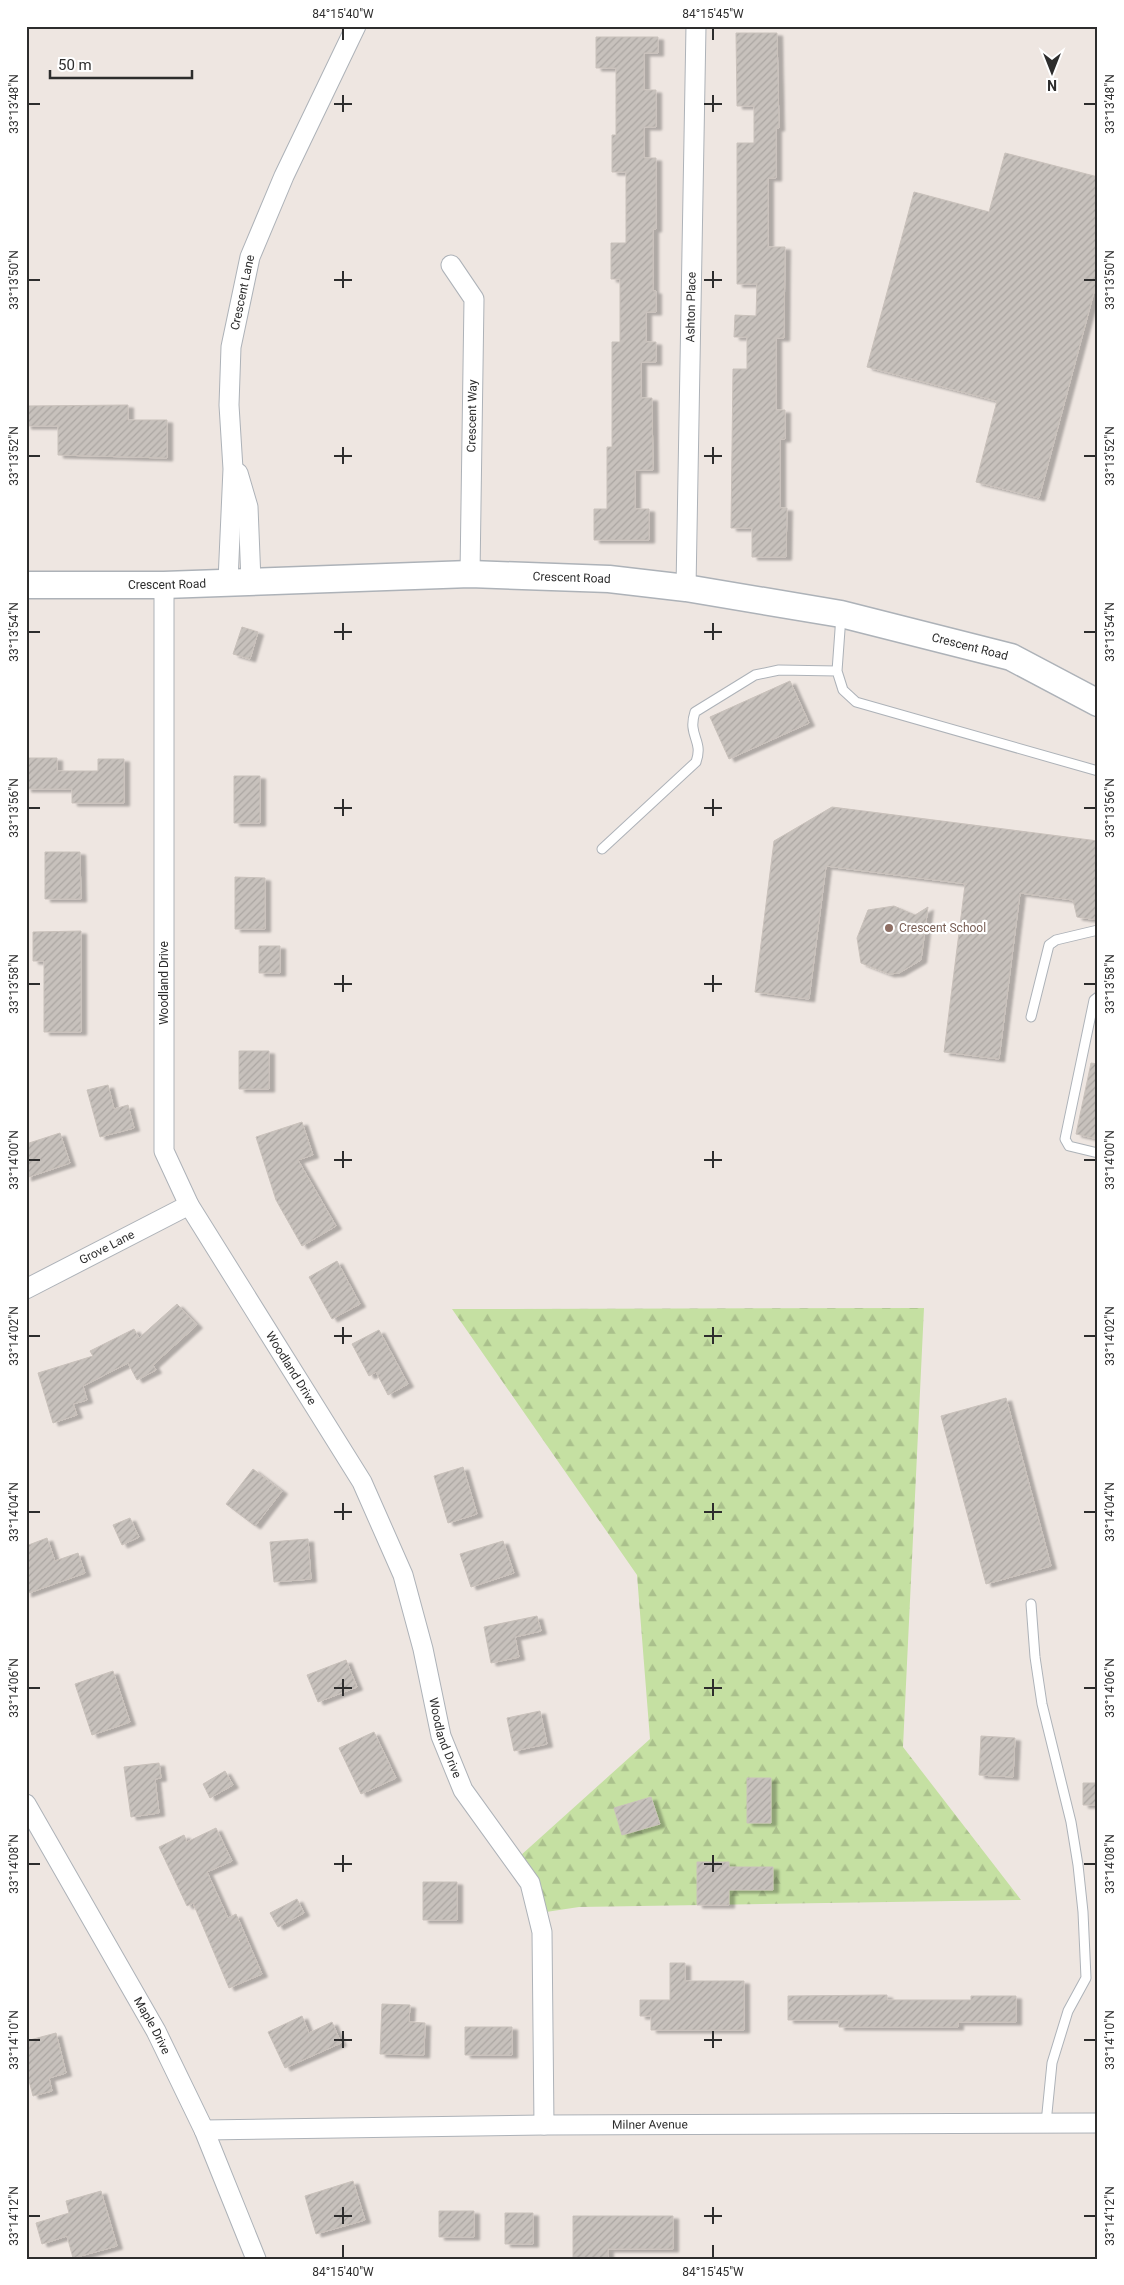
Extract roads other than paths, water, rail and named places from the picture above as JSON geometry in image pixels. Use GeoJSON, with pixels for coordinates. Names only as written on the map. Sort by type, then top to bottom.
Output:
{"type":"FeatureCollection","features":[{"type":"Feature","properties":{"kind":"street","name":"Crescent Lane"},"geometry":{"type":"LineString","coordinates":[[240,581],[248,507],[232,455],[229,405],[231,347],[250,257],[284,176],[356,26]]}},
{"type":"Feature","properties":{"kind":"street","name":"Ashton Place"},"geometry":{"type":"LineString","coordinates":[[686,588],[696,26]]}},
{"type":"Feature","properties":{"kind":"street","name":"Crescent Way"},"geometry":{"type":"LineString","coordinates":[[451,265],[474,299],[470,574]]}},
{"type":"Feature","properties":{"kind":"street","name":"Crescent Road"},"geometry":{"type":"LineString","coordinates":[[26,585],[164,585],[470,574],[609,580],[686,588],[842,614],[1011,657],[1098,702]]}},
{"type":"Feature","properties":{"kind":"street","name":"Woodland Drive"},"geometry":{"type":"LineString","coordinates":[[164,585],[164,1151],[189,1205],[362,1482],[403,1575],[423,1649],[440,1736],[463,1790],[530,1883],[542,1932],[544,2125]]}},
{"type":"Feature","properties":{"kind":"street","name":"Grove Lane"},"geometry":{"type":"LineString","coordinates":[[26,1290],[189,1205]]}},
{"type":"Feature","properties":{"kind":"street","name":"Maple Drive"},"geometry":{"type":"LineString","coordinates":[[26,1804],[156,2031],[204,2130],[256,2259]]}},
{"type":"Feature","properties":{"kind":"street","name":"Milner Avenue"},"geometry":{"type":"LineString","coordinates":[[204,2130],[544,2125],[1098,2123]]}},
{"type":"Feature","properties":{"kind":"lane"},"geometry":{"type":"LineString","coordinates":[[842,614],[838,671],[843,690],[856,702],[1098,771]]}},
{"type":"Feature","properties":{"kind":"lane"},"geometry":{"type":"LineString","coordinates":[[602,849],[696,762],[700,750],[691,725],[695,712],[755,675],[779,670],[838,671]]}},
{"type":"Feature","properties":{"kind":"lane"},"geometry":{"type":"LineString","coordinates":[[1031,1017],[1049,945],[1056,940],[1098,930]]}},
{"type":"Feature","properties":{"kind":"lane"},"geometry":{"type":"LineString","coordinates":[[1098,997],[1094,1000],[1065,1139],[1069,1146],[1098,1153]]}},
{"type":"Feature","properties":{"kind":"lane"},"geometry":{"type":"LineString","coordinates":[[1031,1604],[1042,1704],[1071,1822],[1078,1865],[1083,1912],[1086,1978],[1068,2011],[1052,2063],[1046,2124]]}},
{"type":"Feature","properties":{"kind":"place","name":"Crescent School"},"geometry":{"type":"Point","coordinates":[889,928]}}]}
